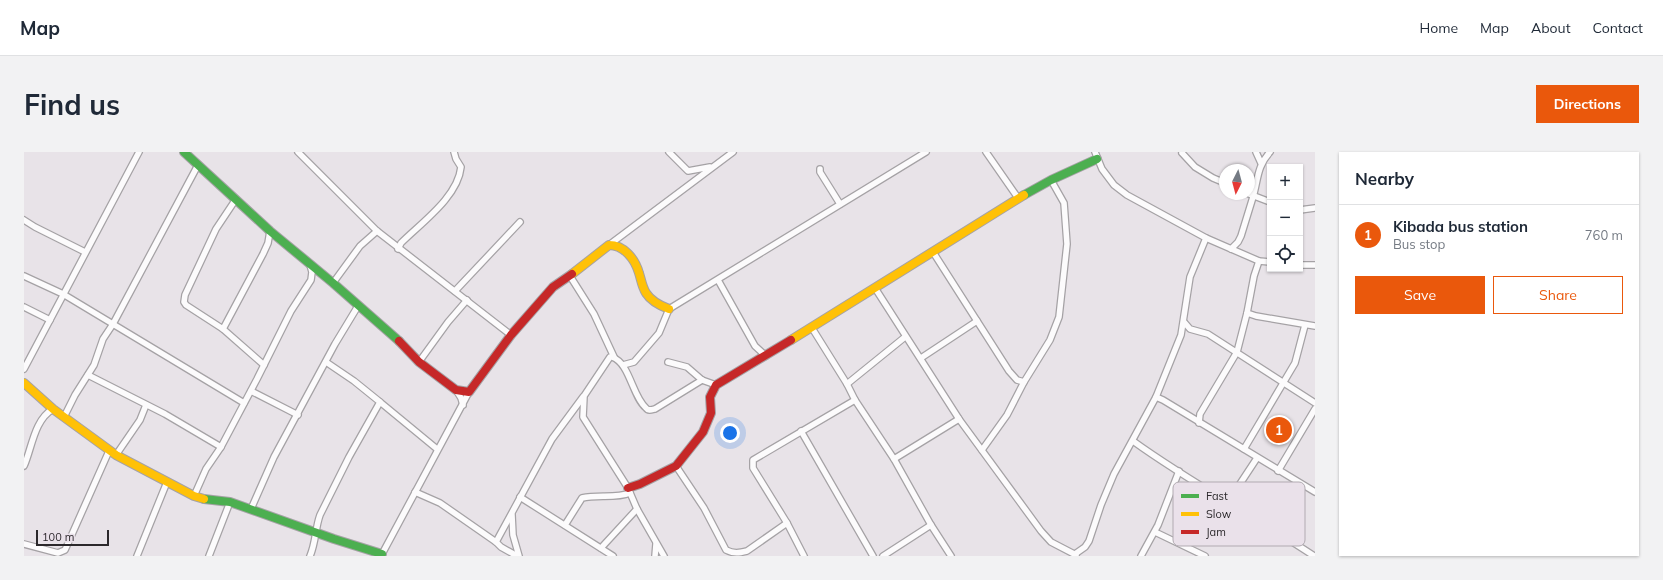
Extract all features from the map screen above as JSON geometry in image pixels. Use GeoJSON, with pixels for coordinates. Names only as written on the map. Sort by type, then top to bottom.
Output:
{"type":"FeatureCollection","features":[{"type":"Feature","properties":{"kind":"street"},"geometry":{"type":"LineString","coordinates":[[24,369],[138,152]]}},
{"type":"Feature","properties":{"kind":"street"},"geometry":{"type":"LineString","coordinates":[[185,152],[270,231],[333,283],[404,346],[419,362],[456,390],[463,405]]}},
{"type":"Feature","properties":{"kind":"street"},"geometry":{"type":"LineString","coordinates":[[298,152],[377,232],[467,300],[510,335]]}},
{"type":"Feature","properties":{"kind":"street"},"geometry":{"type":"LineString","coordinates":[[398,249],[401,243],[444,200],[455,186],[460,167],[454,152]]}},
{"type":"Feature","properties":{"kind":"street"},"geometry":{"type":"LineString","coordinates":[[669,152],[688,171],[715,166]]}},
{"type":"Feature","properties":{"kind":"street"},"geometry":{"type":"LineString","coordinates":[[24,383],[53,409],[113,453],[194,496],[208,500],[230,502],[381,555],[469,392],[510,335],[553,287],[570,276],[733,152]]}},
{"type":"Feature","properties":{"kind":"street"},"geometry":{"type":"LineString","coordinates":[[623,365],[634,362],[658,333],[669,309],[926,152]]}},
{"type":"Feature","properties":{"kind":"street"},"geometry":{"type":"LineString","coordinates":[[986,152],[1018,198]]}},
{"type":"Feature","properties":{"kind":"street"},"geometry":{"type":"LineString","coordinates":[[1256,152],[1261,163]]}},
{"type":"Feature","properties":{"kind":"street"},"geometry":{"type":"LineString","coordinates":[[1255,181],[1261,163],[1270,152]]}},
{"type":"Feature","properties":{"kind":"street"},"geometry":{"type":"LineString","coordinates":[[1182,153],[1195,167],[1219,181]]}},
{"type":"Feature","properties":{"kind":"street"},"geometry":{"type":"LineString","coordinates":[[565,525],[582,498],[594,496],[616,496],[676,466],[703,432],[711,413],[710,397],[716,385],[812,328],[1018,198],[1096,156],[1102,169],[1114,185],[1127,195],[1231,250],[1259,261],[1267,262]]}},
{"type":"Feature","properties":{"kind":"street"},"geometry":{"type":"LineString","coordinates":[[64,417],[75,395],[94,365],[102,339],[113,324],[198,165]]}},
{"type":"Feature","properties":{"kind":"street"},"geometry":{"type":"LineString","coordinates":[[820,169],[820,172],[840,204]]}},
{"type":"Feature","properties":{"kind":"street"},"geometry":{"type":"LineString","coordinates":[[982,450],[1007,416],[1024,382],[1050,340],[1057,324],[1067,244],[1064,203],[1051,180]]}},
{"type":"Feature","properties":{"kind":"street"},"geometry":{"type":"LineString","coordinates":[[1255,196],[1267,201]]}},
{"type":"Feature","properties":{"kind":"street"},"geometry":{"type":"LineString","coordinates":[[236,199],[216,229],[207,246],[185,295],[184,302],[186,305],[223,329],[264,365]]}},
{"type":"Feature","properties":{"kind":"street"},"geometry":{"type":"LineString","coordinates":[[1239,252],[1238,242],[1250,200]]}},
{"type":"Feature","properties":{"kind":"street"},"geometry":{"type":"LineString","coordinates":[[1303,210],[1315,208]]}},
{"type":"Feature","properties":{"kind":"street"},"geometry":{"type":"LineString","coordinates":[[24,220],[85,252]]}},
{"type":"Feature","properties":{"kind":"street"},"geometry":{"type":"LineString","coordinates":[[455,291],[520,222]]}},
{"type":"Feature","properties":{"kind":"street"},"geometry":{"type":"LineString","coordinates":[[223,329],[263,254],[268,243],[270,231]]}},
{"type":"Feature","properties":{"kind":"street"},"geometry":{"type":"LineString","coordinates":[[333,283],[360,246],[377,232]]}},
{"type":"Feature","properties":{"kind":"street"},"geometry":{"type":"LineString","coordinates":[[875,288],[959,418],[1041,531],[1051,542],[1076,555],[1089,541],[1101,505],[1114,474],[1156,398],[1181,335],[1190,277],[1206,238]]}},
{"type":"Feature","properties":{"kind":"street"},"geometry":{"type":"LineString","coordinates":[[1231,250],[1238,242]]}},
{"type":"Feature","properties":{"kind":"street"},"geometry":{"type":"LineString","coordinates":[[609,245],[619,246],[625,249],[639,272],[646,294],[657,303],[669,309]]}},
{"type":"Feature","properties":{"kind":"street"},"geometry":{"type":"LineString","coordinates":[[933,252],[1009,371],[1014,377],[1024,382]]}},
{"type":"Feature","properties":{"kind":"street"},"geometry":{"type":"LineString","coordinates":[[1199,423],[1200,414],[1237,352],[1254,276],[1259,261]]}},
{"type":"Feature","properties":{"kind":"street"},"geometry":{"type":"LineString","coordinates":[[194,496],[206,469],[221,448],[291,311],[312,280],[310,264]]}},
{"type":"Feature","properties":{"kind":"street"},"geometry":{"type":"LineString","coordinates":[[1303,265],[1315,265]]}},
{"type":"Feature","properties":{"kind":"street"},"geometry":{"type":"LineString","coordinates":[[24,276],[63,294],[244,403]]}},
{"type":"Feature","properties":{"kind":"street"},"geometry":{"type":"LineString","coordinates":[[570,276],[594,314],[614,357],[623,365],[646,408],[650,410],[659,406],[673,396],[702,380]]}},
{"type":"Feature","properties":{"kind":"street"},"geometry":{"type":"LineString","coordinates":[[718,280],[755,346],[766,356]]}},
{"type":"Feature","properties":{"kind":"street"},"geometry":{"type":"LineString","coordinates":[[419,362],[448,322],[467,300]]}},
{"type":"Feature","properties":{"kind":"street"},"geometry":{"type":"LineString","coordinates":[[251,509],[274,457],[358,306]]}},
{"type":"Feature","properties":{"kind":"street"},"geometry":{"type":"LineString","coordinates":[[24,307],[50,320]]}},
{"type":"Feature","properties":{"kind":"street"},"geometry":{"type":"LineString","coordinates":[[1247,312],[1256,316],[1315,326]]}},
{"type":"Feature","properties":{"kind":"street"},"geometry":{"type":"LineString","coordinates":[[920,358],[977,321]]}},
{"type":"Feature","properties":{"kind":"street"},"geometry":{"type":"LineString","coordinates":[[1184,322],[1190,329],[1208,334],[1315,403]]}},
{"type":"Feature","properties":{"kind":"street"},"geometry":{"type":"LineString","coordinates":[[1244,449],[1297,359],[1305,325]]}},
{"type":"Feature","properties":{"kind":"street"},"geometry":{"type":"LineString","coordinates":[[812,328],[847,384],[855,400],[894,459],[931,525],[951,556]]}},
{"type":"Feature","properties":{"kind":"street"},"geometry":{"type":"LineString","coordinates":[[1181,335],[1190,329]]}},
{"type":"Feature","properties":{"kind":"street"},"geometry":{"type":"LineString","coordinates":[[847,384],[905,336]]}},
{"type":"Feature","properties":{"kind":"street"},"geometry":{"type":"LineString","coordinates":[[496,542],[552,439],[584,396],[610,357],[614,357]]}},
{"type":"Feature","properties":{"kind":"street"},"geometry":{"type":"LineString","coordinates":[[326,362],[354,381],[437,449]]}},
{"type":"Feature","properties":{"kind":"street"},"geometry":{"type":"LineString","coordinates":[[668,362],[687,367],[702,380],[716,385]]}},
{"type":"Feature","properties":{"kind":"street"},"geometry":{"type":"LineString","coordinates":[[88,375],[146,405],[221,448]]}},
{"type":"Feature","properties":{"kind":"street"},"geometry":{"type":"LineString","coordinates":[[456,390],[469,392]]}},
{"type":"Feature","properties":{"kind":"street"},"geometry":{"type":"LineString","coordinates":[[251,391],[298,415]]}},
{"type":"Feature","properties":{"kind":"street"},"geometry":{"type":"LineString","coordinates":[[584,396],[583,417],[629,490],[637,509],[664,556]]}},
{"type":"Feature","properties":{"kind":"street"},"geometry":{"type":"LineString","coordinates":[[1156,398],[1163,400],[1297,482]]}},
{"type":"Feature","properties":{"kind":"street"},"geometry":{"type":"LineString","coordinates":[[804,556],[787,523],[753,468],[753,460],[855,400]]}},
{"type":"Feature","properties":{"kind":"street"},"geometry":{"type":"LineString","coordinates":[[310,556],[314,547],[315,533],[320,515],[349,457],[380,402]]}},
{"type":"Feature","properties":{"kind":"street"},"geometry":{"type":"LineString","coordinates":[[24,544],[49,554],[58,553],[65,550],[113,453],[140,420],[146,405]]}},
{"type":"Feature","properties":{"kind":"street"},"geometry":{"type":"LineString","coordinates":[[24,466],[40,420],[45,414],[53,409]]}},
{"type":"Feature","properties":{"kind":"street"},"geometry":{"type":"LineString","coordinates":[[1278,471],[1315,409]]}},
{"type":"Feature","properties":{"kind":"street"},"geometry":{"type":"LineString","coordinates":[[571,414],[583,417]]}},
{"type":"Feature","properties":{"kind":"street"},"geometry":{"type":"LineString","coordinates":[[894,459],[959,418]]}},
{"type":"Feature","properties":{"kind":"street"},"geometry":{"type":"LineString","coordinates":[[801,431],[873,556]]}},
{"type":"Feature","properties":{"kind":"street"},"geometry":{"type":"LineString","coordinates":[[1133,441],[1196,482]]}},
{"type":"Feature","properties":{"kind":"street"},"geometry":{"type":"LineString","coordinates":[[1242,482],[1258,458]]}},
{"type":"Feature","properties":{"kind":"street"},"geometry":{"type":"LineString","coordinates":[[676,466],[698,498],[726,550],[732,555],[747,551],[787,523]]}},
{"type":"Feature","properties":{"kind":"street"},"geometry":{"type":"LineString","coordinates":[[1175,482],[1179,471]]}},
{"type":"Feature","properties":{"kind":"street"},"geometry":{"type":"LineString","coordinates":[[137,556],[167,482]]}},
{"type":"Feature","properties":{"kind":"street"},"geometry":{"type":"LineString","coordinates":[[1141,556],[1155,532],[1173,486]]}},
{"type":"Feature","properties":{"kind":"street"},"geometry":{"type":"LineString","coordinates":[[1305,486],[1315,492]]}},
{"type":"Feature","properties":{"kind":"street"},"geometry":{"type":"LineString","coordinates":[[415,492],[440,503],[501,547],[518,556]]}},
{"type":"Feature","properties":{"kind":"street"},"geometry":{"type":"LineString","coordinates":[[520,498],[613,556]]}},
{"type":"Feature","properties":{"kind":"street"},"geometry":{"type":"LineString","coordinates":[[209,556],[230,502]]}},
{"type":"Feature","properties":{"kind":"street"},"geometry":{"type":"LineString","coordinates":[[601,548],[637,509]]}},
{"type":"Feature","properties":{"kind":"street"},"geometry":{"type":"LineString","coordinates":[[512,514],[513,535],[518,556]]}},
{"type":"Feature","properties":{"kind":"street"},"geometry":{"type":"LineString","coordinates":[[883,556],[931,525]]}},
{"type":"Feature","properties":{"kind":"street"},"geometry":{"type":"LineString","coordinates":[[1155,532],[1173,541]]}},
{"type":"Feature","properties":{"kind":"street"},"geometry":{"type":"LineString","coordinates":[[656,543],[656,556]]}},
{"type":"Feature","properties":{"kind":"street"},"geometry":{"type":"LineString","coordinates":[[1184,546],[1205,556]]}},
{"type":"Feature","properties":{"kind":"street"},"geometry":{"type":"LineString","coordinates":[[1299,546],[1314,556]]}},
{"type":"Feature","properties":{"kind":"traffic: fast"},"geometry":{"type":"LineString","coordinates":[[184,152],[270,231],[333,283],[399,341]]}},
{"type":"Feature","properties":{"kind":"traffic: fast"},"geometry":{"type":"LineString","coordinates":[[1024,195],[1051,180],[1097,159]]}},
{"type":"Feature","properties":{"kind":"traffic: fast"},"geometry":{"type":"LineString","coordinates":[[204,499],[230,502],[334,539],[382,554]]}},
{"type":"Feature","properties":{"kind":"traffic: slow"},"geometry":{"type":"LineString","coordinates":[[791,340],[1024,195]]}},
{"type":"Feature","properties":{"kind":"traffic: slow"},"geometry":{"type":"LineString","coordinates":[[572,274],[609,245],[619,247],[624,250],[635,263],[648,296],[656,303],[669,309]]}},
{"type":"Feature","properties":{"kind":"traffic: slow"},"geometry":{"type":"LineString","coordinates":[[24,383],[53,409],[116,455],[194,496],[204,499]]}},
{"type":"Feature","properties":{"kind":"traffic: jam"},"geometry":{"type":"LineString","coordinates":[[399,341],[419,362],[456,390],[469,392],[511,335],[553,287],[572,274]]}},
{"type":"Feature","properties":{"kind":"traffic: jam"},"geometry":{"type":"LineString","coordinates":[[628,488],[640,484],[676,466],[703,432],[711,413],[710,397],[716,385],[791,340]]}},
{"type":"Feature","properties":{"kind":"place","name":"Kibada bus station"},"geometry":{"type":"Point","coordinates":[1279,430]}}]}
